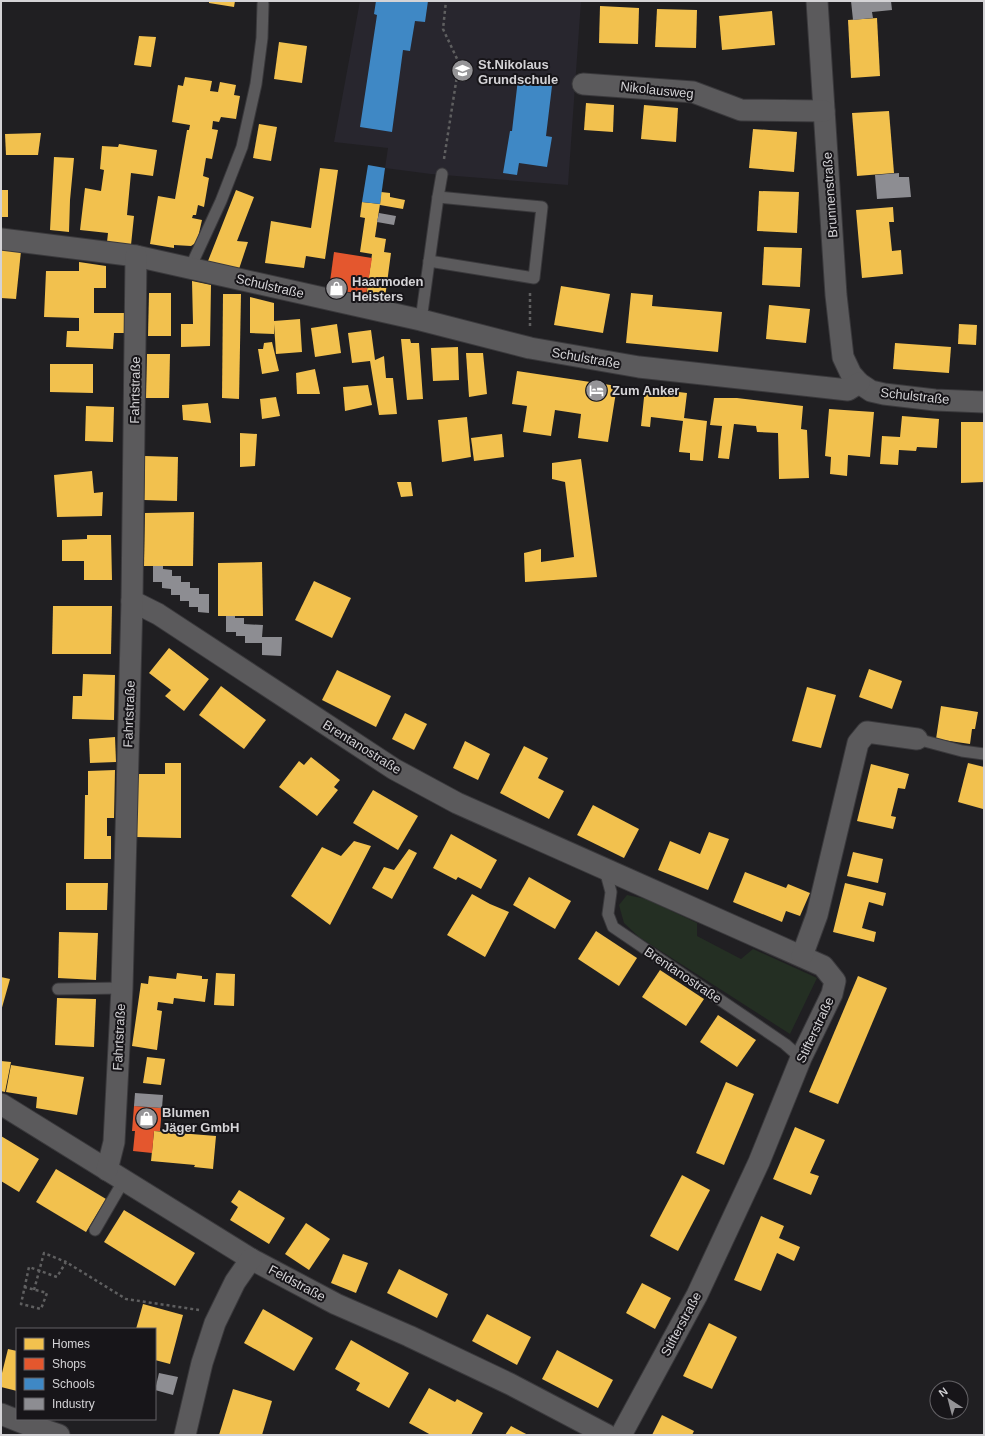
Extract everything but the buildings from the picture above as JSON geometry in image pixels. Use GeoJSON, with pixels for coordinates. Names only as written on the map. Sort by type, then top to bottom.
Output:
{"type":"FeatureCollection","features":[{"type":"Feature","properties":{"kind":"street","name":"Brunnenstraße"},"geometry":{"type":"LineString","coordinates":[[817,1],[836,295],[843,357],[851,374],[859,383]]}},
{"type":"Feature","properties":{"kind":"street","name":"Nikolausweg"},"geometry":{"type":"LineString","coordinates":[[583,84],[693,92],[741,110],[824,111]]}},
{"type":"Feature","properties":{"kind":"street","name":"Schulstraße"},"geometry":{"type":"LineString","coordinates":[[1,239],[136,256],[421,320],[530,348],[639,367],[848,390],[859,383],[871,391],[884,394],[935,400],[984,402]]}},
{"type":"Feature","properties":{"kind":"street","name":"Fahrtstraße"},"geometry":{"type":"LineString","coordinates":[[116,1175],[114,1142],[122,988],[132,602],[136,256]]}},
{"type":"Feature","properties":{"kind":"street","name":"Brentanostraße"},"geometry":{"type":"LineString","coordinates":[[132,602],[158,614],[394,769],[457,803],[605,870],[802,956]]}},
{"type":"Feature","properties":{"kind":"street"},"geometry":{"type":"LineString","coordinates":[[802,956],[817,915],[858,743],[867,732],[917,738]]}},
{"type":"Feature","properties":{"kind":"street","name":"Stifterstraße"},"geometry":{"type":"LineString","coordinates":[[621,1435],[697,1295],[759,1162],[801,1058],[832,994],[835,981],[824,966],[802,956]]}},
{"type":"Feature","properties":{"kind":"street","name":"Feldstraße"},"geometry":{"type":"LineString","coordinates":[[1,1104],[251,1259],[336,1304],[409,1336],[510,1384],[608,1435]]}},
{"type":"Feature","properties":{"kind":"street"},"geometry":{"type":"LineString","coordinates":[[185,1435],[202,1363],[215,1323],[235,1282],[251,1259]]}},
{"type":"Feature","properties":{"kind":"street"},"geometry":{"type":"LineString","coordinates":[[1,1414],[58,1435]]}},
{"type":"Feature","properties":{"kind":"lane"},"geometry":{"type":"LineString","coordinates":[[190,268],[221,201],[242,147],[256,84],[262,38],[263,4]]}},
{"type":"Feature","properties":{"kind":"lane"},"geometry":{"type":"LineString","coordinates":[[421,320],[442,174]]}},
{"type":"Feature","properties":{"kind":"lane"},"geometry":{"type":"LineString","coordinates":[[429,260],[534,278],[542,207],[438,197]]}},
{"type":"Feature","properties":{"kind":"lane"},"geometry":{"type":"LineString","coordinates":[[917,738],[962,751],[984,754]]}},
{"type":"Feature","properties":{"kind":"lane","name":"Brentanostraße"},"geometry":{"type":"LineString","coordinates":[[605,870],[611,892],[608,914],[613,927],[785,1044],[801,1058]]}},
{"type":"Feature","properties":{"kind":"lane"},"geometry":{"type":"LineString","coordinates":[[58,989],[122,988]]}},
{"type":"Feature","properties":{"kind":"lane"},"geometry":{"type":"LineString","coordinates":[[95,1230],[116,1175]]}},
{"type":"Feature","properties":{"kind":"path"},"geometry":{"type":"LineString","coordinates":[[442,174],[459,63],[442,29],[446,1]]}},
{"type":"Feature","properties":{"kind":"path"},"geometry":{"type":"LineString","coordinates":[[530,277],[530,348]]}},
{"type":"Feature","properties":{"kind":"path"},"geometry":{"type":"LineString","coordinates":[[34,1290],[44,1253],[66,1262],[126,1299],[220,1313]]}},
{"type":"Feature","properties":{"kind":"path"},"geometry":{"type":"LineString","coordinates":[[24,1287],[48,1293],[40,1309],[21,1304],[24,1287],[29,1267],[57,1277],[66,1262]]}},
{"type":"Feature","properties":{"kind":"shaded area","name":"St.Nikolaus Grundschule"},"geometry":{"type":"Polygon","coordinates":[[[360,1],[581,1],[568,185],[431,174],[385,168],[388,148],[334,142],[360,1]]]}},
{"type":"Feature","properties":{"kind":"green space"},"geometry":{"type":"Polygon","coordinates":[[[627,895],[646,899],[697,923],[697,936],[741,959],[753,949],[817,978],[790,1034],[639,937],[624,923],[619,905],[627,895]]]}},
{"type":"Feature","properties":{"kind":"place","name":"St.Nikolaus Grundschule"},"geometry":{"type":"Point","coordinates":[462,71]}},
{"type":"Feature","properties":{"kind":"place","name":"Haarmoden Heisters"},"geometry":{"type":"Point","coordinates":[336,288]}},
{"type":"Feature","properties":{"kind":"place","name":"Zum Anker"},"geometry":{"type":"Point","coordinates":[597,390]}},
{"type":"Feature","properties":{"kind":"place","name":"Blumen Jäger GmbH"},"geometry":{"type":"Point","coordinates":[147,1119]}}]}
